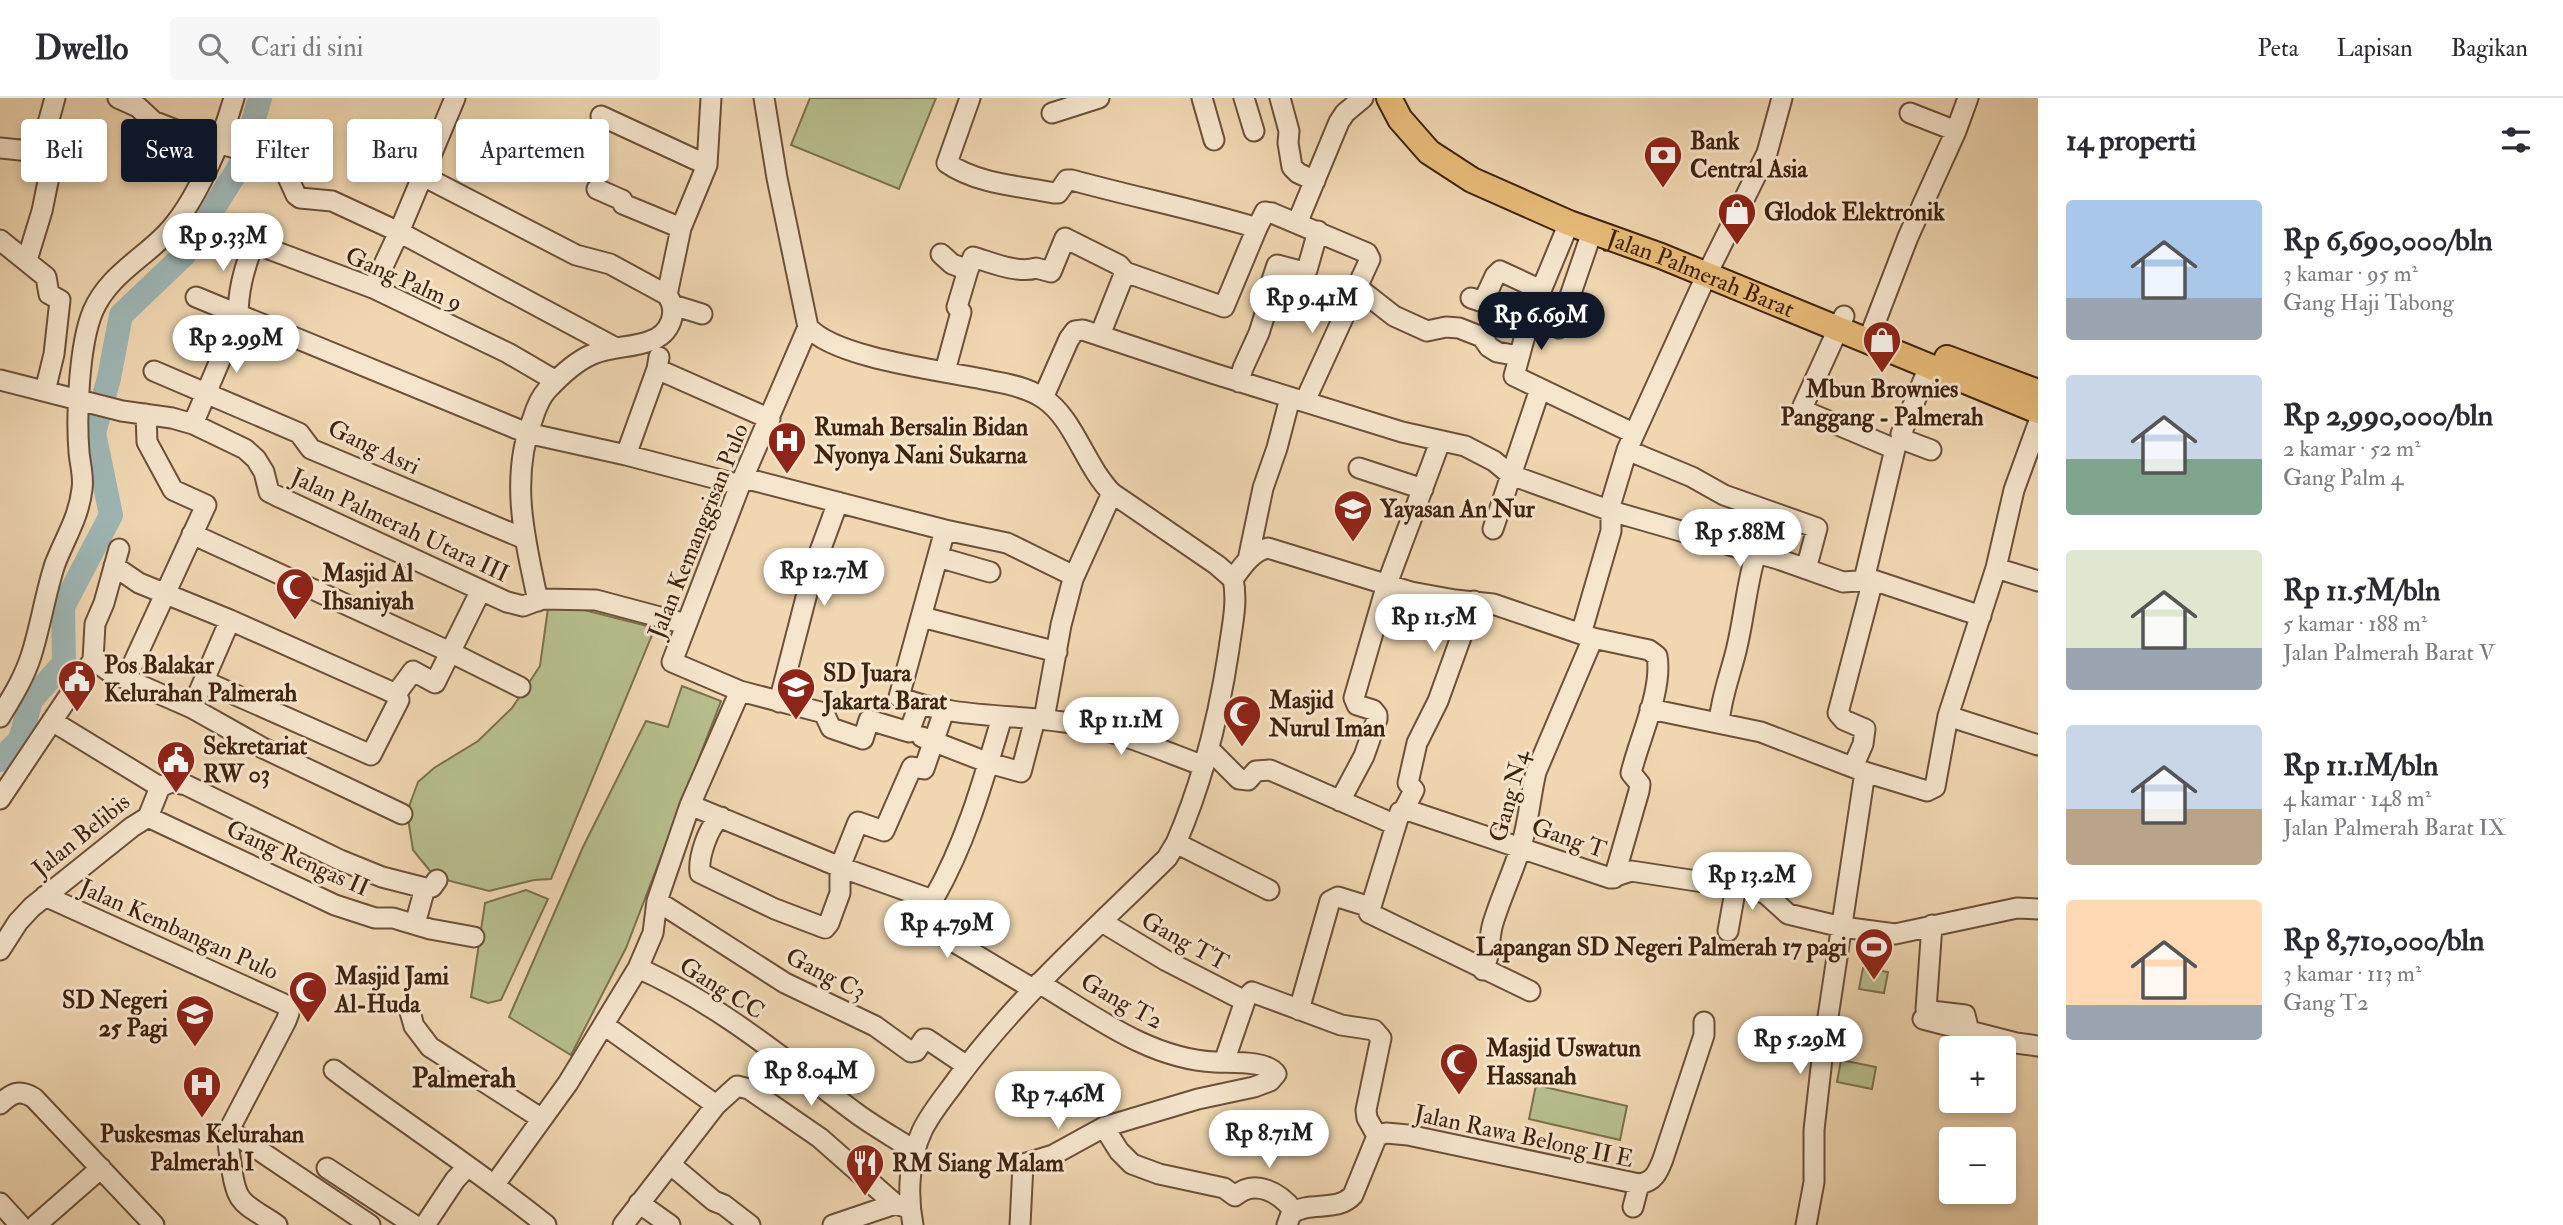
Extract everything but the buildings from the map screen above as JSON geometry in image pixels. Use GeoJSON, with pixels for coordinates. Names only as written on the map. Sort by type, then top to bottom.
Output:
{"type":"FeatureCollection","features":[{"type":"Feature","properties":{"kind":"main road","name":"Jalan Palmerah Barat"},"geometry":{"type":"LineString","coordinates":[[1389,98],[1412,134],[1429,152],[1452,169],[1592,232],[1711,268]]}},
{"type":"Feature","properties":{"kind":"main road","name":"Jalan Palmerah Barat"},"geometry":{"type":"LineString","coordinates":[[1404,98],[1423,127],[1441,146],[1478,168],[1841,323],[2038,392]]}},
{"type":"Feature","properties":{"kind":"main road","name":"Jalan Palmerah Barat"},"geometry":{"type":"LineString","coordinates":[[1870,334],[1929,367],[2038,411]]}},
{"type":"Feature","properties":{"kind":"street"},"geometry":{"type":"LineString","coordinates":[[49,119],[55,98]]}},
{"type":"Feature","properties":{"kind":"street"},"geometry":{"type":"LineString","coordinates":[[118,98],[138,107],[153,121],[198,139],[261,155],[286,173],[300,198],[332,201],[399,232],[614,346]]}},
{"type":"Feature","properties":{"kind":"street"},"geometry":{"type":"LineString","coordinates":[[0,717],[23,679],[50,581],[80,504],[83,485],[79,451],[94,404],[85,342],[92,313],[99,299],[121,272],[166,235],[226,144],[234,98]]}},
{"type":"Feature","properties":{"kind":"street"},"geometry":{"type":"LineString","coordinates":[[442,130],[455,98]]}},
{"type":"Feature","properties":{"kind":"street"},"geometry":{"type":"LineString","coordinates":[[537,601],[520,503],[521,469],[527,433],[540,400],[575,364],[614,346],[650,341],[668,328],[673,318],[670,300],[681,228],[707,164],[711,98]]}},
{"type":"Feature","properties":{"kind":"street"},"geometry":{"type":"LineString","coordinates":[[764,98],[777,178],[808,327],[822,340],[848,351],[1009,384],[1044,398],[1064,419],[1083,453],[1112,493],[1217,565],[1233,579],[1235,592],[1233,624],[1207,758],[1176,843],[1167,858],[1036,986],[967,1066],[922,1130],[915,1151],[906,1212]]}},
{"type":"Feature","properties":{"kind":"street"},"geometry":{"type":"LineString","coordinates":[[970,98],[947,163],[955,168],[992,181],[1054,193],[1058,193],[1068,180],[1072,180],[1135,197],[1160,200],[1257,228]]}},
{"type":"Feature","properties":{"kind":"street"},"geometry":{"type":"LineString","coordinates":[[1052,114],[1099,98]]}},
{"type":"Feature","properties":{"kind":"street"},"geometry":{"type":"LineString","coordinates":[[1202,98],[1214,140]]}},
{"type":"Feature","properties":{"kind":"street"},"geometry":{"type":"LineString","coordinates":[[1244,98],[1254,131]]}},
{"type":"Feature","properties":{"kind":"street"},"geometry":{"type":"LineString","coordinates":[[1280,98],[1289,131],[1292,167],[1315,181]]}},
{"type":"Feature","properties":{"kind":"street"},"geometry":{"type":"LineString","coordinates":[[1239,382],[1242,368],[1259,333],[1265,314],[1265,298],[1277,265],[1300,271],[1307,270],[1309,227],[1300,216],[1339,122],[1345,113],[1363,98]]}},
{"type":"Feature","properties":{"kind":"street","name":"Gang N4"},"geometry":{"type":"LineString","coordinates":[[1483,970],[1489,956],[1490,935],[1497,909],[1521,847],[1530,811],[1530,794],[1587,636],[1611,531],[1614,494],[1630,441],[1767,153],[1782,98]]}},
{"type":"Feature","properties":{"kind":"street"},"geometry":{"type":"LineString","coordinates":[[1870,334],[1908,237],[1968,98]]}},
{"type":"Feature","properties":{"kind":"street"},"geometry":{"type":"LineString","coordinates":[[1910,113],[1956,131]]}},
{"type":"Feature","properties":{"kind":"street"},"geometry":{"type":"LineString","coordinates":[[601,116],[707,164]]}},
{"type":"Feature","properties":{"kind":"street"},"geometry":{"type":"LineString","coordinates":[[0,148],[21,150]]}},
{"type":"Feature","properties":{"kind":"street"},"geometry":{"type":"LineString","coordinates":[[27,260],[48,182]]}},
{"type":"Feature","properties":{"kind":"street"},"geometry":{"type":"LineString","coordinates":[[373,288],[420,182]]}},
{"type":"Feature","properties":{"kind":"street"},"geometry":{"type":"LineString","coordinates":[[435,182],[576,255],[610,264],[670,300],[702,314]]}},
{"type":"Feature","properties":{"kind":"street"},"geometry":{"type":"LineString","coordinates":[[597,189],[622,200],[623,204],[681,228]]}},
{"type":"Feature","properties":{"kind":"street"},"geometry":{"type":"LineString","coordinates":[[945,371],[961,312],[957,307],[973,257],[1014,268],[1036,268],[1051,272],[1065,238],[1119,265],[1125,272],[1224,307],[1265,212],[1309,227],[1367,253],[1370,259],[1298,399],[1278,448],[1263,488],[1248,560]]}},
{"type":"Feature","properties":{"kind":"street"},"geometry":{"type":"LineString","coordinates":[[1569,223],[1530,317],[1514,376],[1541,388],[1724,495],[1817,528],[1806,569]]}},
{"type":"Feature","properties":{"kind":"street"},"geometry":{"type":"LineString","coordinates":[[1559,328],[1592,232]]}},
{"type":"Feature","properties":{"kind":"street"},"geometry":{"type":"LineString","coordinates":[[0,240],[47,279],[49,294],[60,300],[54,354],[45,391]]}},
{"type":"Feature","properties":{"kind":"street","name":"Gang Palm 9"},"geometry":{"type":"LineString","coordinates":[[239,315],[238,300],[244,272],[252,248],[258,245],[373,288],[509,353],[556,381]]}},
{"type":"Feature","properties":{"kind":"street"},"geometry":{"type":"LineString","coordinates":[[941,254],[952,264],[968,270]]}},
{"type":"Feature","properties":{"kind":"street"},"geometry":{"type":"LineString","coordinates":[[1471,298],[1483,302],[1500,271],[1541,290]]}},
{"type":"Feature","properties":{"kind":"street"},"geometry":{"type":"LineString","coordinates":[[1100,335],[1125,272]]}},
{"type":"Feature","properties":{"kind":"street"},"geometry":{"type":"LineString","coordinates":[[1357,287],[1394,316],[1427,331],[1446,327],[1459,328],[1482,337],[1489,347],[1497,352],[1519,356]]}},
{"type":"Feature","properties":{"kind":"street"},"geometry":{"type":"LineString","coordinates":[[196,297],[527,433],[838,502],[1013,545],[1074,576]]}},
{"type":"Feature","properties":{"kind":"street"},"geometry":{"type":"LineString","coordinates":[[193,424],[239,315]]}},
{"type":"Feature","properties":{"kind":"street"},"geometry":{"type":"LineString","coordinates":[[1806,1225],[1814,1182],[1814,1130],[1842,930],[1865,729],[1844,720],[1838,713],[1895,454],[1892,447],[1807,412],[1803,407],[1841,323]]}},
{"type":"Feature","properties":{"kind":"street","name":"Jalan Kemanggisan Pulo"},"geometry":{"type":"LineString","coordinates":[[740,691],[672,662],[742,482],[808,327]]}},
{"type":"Feature","properties":{"kind":"street"},"geometry":{"type":"LineString","coordinates":[[1044,398],[1075,331],[1083,330],[1239,382],[1440,442],[1465,446],[1511,475],[1611,512],[1756,553],[1843,582],[1869,580],[1981,616]]}},
{"type":"Feature","properties":{"kind":"street"},"geometry":{"type":"LineString","coordinates":[[626,455],[657,369],[657,349],[650,341]]}},
{"type":"Feature","properties":{"kind":"street"},"geometry":{"type":"LineString","coordinates":[[1929,367],[1901,434],[1907,441],[1931,450]]}},
{"type":"Feature","properties":{"kind":"street"},"geometry":{"type":"LineString","coordinates":[[657,369],[769,419]]}},
{"type":"Feature","properties":{"kind":"street","name":"Gang Asri"},"geometry":{"type":"LineString","coordinates":[[154,371],[299,433],[311,449],[525,538]]}},
{"type":"Feature","properties":{"kind":"street","name":"Jalan Palmerah Utara III"},"geometry":{"type":"LineString","coordinates":[[0,380],[94,404],[193,424],[245,449],[256,459],[264,472],[270,492],[277,496],[515,604],[523,606],[542,599],[596,600],[686,624]]}},
{"type":"Feature","properties":{"kind":"street"},"geometry":{"type":"LineString","coordinates":[[1493,529],[1541,388]]}},
{"type":"Feature","properties":{"kind":"street"},"geometry":{"type":"LineString","coordinates":[[126,679],[206,505],[173,490],[147,442],[146,414]]}},
{"type":"Feature","properties":{"kind":"street"},"geometry":{"type":"LineString","coordinates":[[1650,709],[1761,732],[1859,769],[1930,790],[1935,788],[1948,716],[1996,568],[2014,490],[2038,424]]}},
{"type":"Feature","properties":{"kind":"street"},"geometry":{"type":"LineString","coordinates":[[1340,801],[1364,756],[1377,719],[1373,710],[1357,705],[1353,700],[1387,584],[1440,442]]}},
{"type":"Feature","properties":{"kind":"street"},"geometry":{"type":"LineString","coordinates":[[1359,468],[1423,489]]}},
{"type":"Feature","properties":{"kind":"street"},"geometry":{"type":"LineString","coordinates":[[495,1184],[568,1083],[638,968],[653,933],[657,901],[690,805],[740,691],[824,713],[831,729],[862,743],[869,720],[1021,772],[1040,719],[1074,576],[1112,493]]}},
{"type":"Feature","properties":{"kind":"street"},"geometry":{"type":"LineString","coordinates":[[779,702],[813,570],[838,502]]}},
{"type":"Feature","properties":{"kind":"street"},"geometry":{"type":"LineString","coordinates":[[945,530],[898,697],[944,711],[1079,724],[1207,758]]}},
{"type":"Feature","properties":{"kind":"street"},"geometry":{"type":"LineString","coordinates":[[192,534],[450,652],[520,687]]}},
{"type":"Feature","properties":{"kind":"street"},"geometry":{"type":"LineString","coordinates":[[1233,579],[1258,551],[1268,548],[1438,597],[1493,604],[1587,636],[1649,650],[1657,656],[1650,709],[1632,773],[1640,784],[1639,791],[1614,878]]}},
{"type":"Feature","properties":{"kind":"street"},"geometry":{"type":"LineString","coordinates":[[1719,723],[1727,676],[1735,654],[1748,577],[1756,553]]}},
{"type":"Feature","properties":{"kind":"street"},"geometry":{"type":"LineString","coordinates":[[0,799],[93,660],[95,624],[116,557],[139,583],[230,620],[396,694],[399,700],[371,755],[204,681]]}},
{"type":"Feature","properties":{"kind":"street"},"geometry":{"type":"LineString","coordinates":[[938,557],[990,572]]}},
{"type":"Feature","properties":{"kind":"street"},"geometry":{"type":"LineString","coordinates":[[1996,568],[2038,581]]}},
{"type":"Feature","properties":{"kind":"street"},"geometry":{"type":"LineString","coordinates":[[396,694],[413,671],[435,683],[481,590]]}},
{"type":"Feature","properties":{"kind":"street"},"geometry":{"type":"LineString","coordinates":[[1474,601],[1438,701],[1417,743],[1408,783],[1414,790],[1400,818],[1369,913],[1530,992]]}},
{"type":"Feature","properties":{"kind":"street"},"geometry":{"type":"LineString","coordinates":[[922,617],[1057,652]]}},
{"type":"Feature","properties":{"kind":"street"},"geometry":{"type":"LineString","coordinates":[[192,708],[230,620]]}},
{"type":"Feature","properties":{"kind":"street"},"geometry":{"type":"LineString","coordinates":[[93,660],[126,679],[192,708],[263,748],[402,814]]}},
{"type":"Feature","properties":{"kind":"street"},"geometry":{"type":"LineString","coordinates":[[909,732],[919,705]]}},
{"type":"Feature","properties":{"kind":"street"},"geometry":{"type":"LineString","coordinates":[[721,817],[714,823],[706,841],[699,872],[775,909],[814,925],[827,926],[840,893],[840,867],[858,822],[884,831],[912,767],[924,769],[944,711]]}},
{"type":"Feature","properties":{"kind":"street"},"geometry":{"type":"LineString","coordinates":[[1948,716],[2038,745]]}},
{"type":"Feature","properties":{"kind":"street"},"geometry":{"type":"LineString","coordinates":[[690,805],[840,867],[923,898],[933,898],[975,805],[1002,717]]}},
{"type":"Feature","properties":{"kind":"street"},"geometry":{"type":"LineString","coordinates":[[52,721],[160,787],[171,782],[186,785],[340,860],[382,877],[431,884],[415,924]]}},
{"type":"Feature","properties":{"kind":"street","name":"Gang T"},"geometry":{"type":"LineString","coordinates":[[1207,758],[1239,779],[1248,780],[1256,771],[1270,770],[1340,801],[1521,847],[1614,878],[1631,871],[1736,886],[1766,894],[1788,914],[1842,930],[1895,934],[2017,908],[2038,909]]}},
{"type":"Feature","properties":{"kind":"street","name":"Jalan Belibis"},"geometry":{"type":"LineString","coordinates":[[0,950],[18,922],[45,896],[148,817],[160,787]]}},
{"type":"Feature","properties":{"kind":"street","name":"Gang Rengas II"},"geometry":{"type":"LineString","coordinates":[[148,817],[335,905],[370,917],[393,918],[474,937]]}},
{"type":"Feature","properties":{"kind":"street"},"geometry":{"type":"LineString","coordinates":[[1176,843],[1269,890]]}},
{"type":"Feature","properties":{"kind":"street"},"geometry":{"type":"LineString","coordinates":[[1728,931],[1736,886]]}},
{"type":"Feature","properties":{"kind":"street","name":"Jalan Kembangan Pulo"},"geometry":{"type":"LineString","coordinates":[[45,896],[288,1006],[286,1021],[229,1130],[227,1141],[232,1182],[242,1202],[277,1225]]}},
{"type":"Feature","properties":{"kind":"street"},"geometry":{"type":"LineString","coordinates":[[1020,1225],[1023,1164],[1062,1151],[1104,1127],[1125,1158],[1142,1169],[1224,1188],[1235,1196],[1244,1189],[1266,1190],[1283,1199],[1291,1218],[1301,1208],[1335,1205],[1348,1200],[1353,1195],[1377,1136],[1367,1118],[1366,1110],[1381,1035],[1374,1030],[1341,1026],[1299,1010],[1330,901],[1338,897],[1370,907]]}},
{"type":"Feature","properties":{"kind":"street","name":"Gang T2"},"geometry":{"type":"LineString","coordinates":[[923,898],[918,914],[919,921],[1129,1037],[1169,1054],[1212,1062],[1267,1067],[1276,1074],[1264,1084],[1199,1099],[1104,1127]]}},
{"type":"Feature","properties":{"kind":"street","name":"Gang C3"},"geometry":{"type":"LineString","coordinates":[[657,901],[785,983],[876,1026],[911,1052],[916,1051],[924,1039],[927,1039],[967,1066]]}},
{"type":"Feature","properties":{"kind":"street","name":"Gang TT"},"geometry":{"type":"LineString","coordinates":[[1102,922],[1165,960],[1241,999],[1254,992],[1299,1010]]}},
{"type":"Feature","properties":{"kind":"street"},"geometry":{"type":"LineString","coordinates":[[1932,925],[1926,1009],[1965,1015],[1969,1031]]}},
{"type":"Feature","properties":{"kind":"street","name":"Gang CC"},"geometry":{"type":"LineString","coordinates":[[638,968],[718,1011],[789,1060],[858,1114],[915,1151]]}},
{"type":"Feature","properties":{"kind":"street"},"geometry":{"type":"LineString","coordinates":[[1224,1062],[1246,998]]}},
{"type":"Feature","properties":{"kind":"street"},"geometry":{"type":"LineString","coordinates":[[410,1012],[414,1026],[430,1047],[542,1119]]}},
{"type":"Feature","properties":{"kind":"street"},"geometry":{"type":"LineString","coordinates":[[1922,1018],[2038,1046]]}},
{"type":"Feature","properties":{"kind":"street"},"geometry":{"type":"LineString","coordinates":[[1639,1184],[1647,1183],[1657,1174],[1704,1035],[1704,1022]]}},
{"type":"Feature","properties":{"kind":"street"},"geometry":{"type":"LineString","coordinates":[[604,1025],[716,1105]]}},
{"type":"Feature","properties":{"kind":"street"},"geometry":{"type":"LineString","coordinates":[[334,1070],[467,1167],[495,1184],[546,1225]]}},
{"type":"Feature","properties":{"kind":"street"},"geometry":{"type":"LineString","coordinates":[[623,1225],[716,1105],[737,1086],[749,1089],[820,1138],[906,1212]]}},
{"type":"Feature","properties":{"kind":"street"},"geometry":{"type":"LineString","coordinates":[[0,1104],[18,1092],[34,1098],[154,1225]]}},
{"type":"Feature","properties":{"kind":"street"},"geometry":{"type":"LineString","coordinates":[[229,1130],[370,1225]]}},
{"type":"Feature","properties":{"kind":"street","name":"Jalan Rawa Belong II E"},"geometry":{"type":"LineString","coordinates":[[1377,1136],[1385,1133],[1408,1135],[1639,1184],[1631,1217]]}},
{"type":"Feature","properties":{"kind":"street"},"geometry":{"type":"LineString","coordinates":[[670,1164],[714,1201],[724,1205],[750,1225]]}},
{"type":"Feature","properties":{"kind":"street"},"geometry":{"type":"LineString","coordinates":[[425,1225],[467,1167]]}},
{"type":"Feature","properties":{"kind":"street"},"geometry":{"type":"LineString","coordinates":[[36,1225],[101,1168]]}},
{"type":"Feature","properties":{"kind":"street"},"geometry":{"type":"LineString","coordinates":[[327,1168],[414,1225]]}},
{"type":"Feature","properties":{"kind":"street"},"geometry":{"type":"LineString","coordinates":[[0,1203],[20,1225]]}},
{"type":"Feature","properties":{"kind":"street"},"geometry":{"type":"LineString","coordinates":[[639,1203],[670,1225]]}},
{"type":"Feature","properties":{"kind":"street"},"geometry":{"type":"LineString","coordinates":[[833,1225],[906,1212]]}},
{"type":"Feature","properties":{"kind":"green space"},"geometry":{"type":"Polygon","coordinates":[[[810,98],[936,98],[899,189],[791,145],[810,98]]]}},
{"type":"Feature","properties":{"kind":"green space"},"geometry":{"type":"Polygon","coordinates":[[[549,601],[655,628],[551,879],[534,880],[489,891],[435,877],[413,850],[407,812],[418,782],[434,768],[478,741],[512,708],[540,666],[549,601]]]}},
{"type":"Feature","properties":{"kind":"green space"},"geometry":{"type":"Polygon","coordinates":[[[682,686],[721,701],[626,948],[571,1055],[509,1017],[583,847],[646,721],[668,727],[682,686]]]}},
{"type":"Feature","properties":{"kind":"green space"},"geometry":{"type":"Polygon","coordinates":[[[526,890],[548,899],[501,1000],[488,1003],[471,997],[485,903],[526,890]]]}},
{"type":"Feature","properties":{"kind":"green space","name":"Lapangan SD Negeri Palmerah 17 pagi"},"geometry":{"type":"Polygon","coordinates":[[[1863,968],[1888,972],[1884,993],[1859,989],[1863,968]]]}},
{"type":"Feature","properties":{"kind":"green space"},"geometry":{"type":"Polygon","coordinates":[[[1841,1060],[1876,1067],[1872,1089],[1837,1082],[1841,1060]]]}},
{"type":"Feature","properties":{"kind":"green space"},"geometry":{"type":"Polygon","coordinates":[[[1536,1085],[1627,1106],[1620,1140],[1529,1119],[1536,1085]]]}},
{"type":"Feature","properties":{"kind":"waterway"},"geometry":{"type":"LineString","coordinates":[[0,760],[20,740],[31,700],[64,663],[63,607],[111,515],[94,433],[109,378],[121,315],[184,255],[240,166],[260,98]]}},
{"type":"Feature","properties":{"kind":"place","name":"Bank Central Asia"},"geometry":{"type":"Point","coordinates":[1663,189]}},
{"type":"Feature","properties":{"kind":"place","name":"Glodok Elektronik"},"geometry":{"type":"Point","coordinates":[1737,246]}},
{"type":"Feature","properties":{"kind":"place","name":"Mbun Brownies Panggang - Palmerah"},"geometry":{"type":"Point","coordinates":[1882,374]}},
{"type":"Feature","properties":{"kind":"place","name":"Rumah Bersalin Bidan Nyonya Nani Sukarna"},"geometry":{"type":"Point","coordinates":[787,475]}},
{"type":"Feature","properties":{"kind":"place","name":"Yayasan An Nur"},"geometry":{"type":"Point","coordinates":[1353,543]}},
{"type":"Feature","properties":{"kind":"place","name":"Masjid Al Ihsaniyah"},"geometry":{"type":"Point","coordinates":[295,621]}},
{"type":"Feature","properties":{"kind":"place","name":"Pos Balakar Kelurahan Palmerah"},"geometry":{"type":"Point","coordinates":[77,713]}},
{"type":"Feature","properties":{"kind":"place","name":"SD Juara Jakarta Barat"},"geometry":{"type":"Point","coordinates":[796,721]}},
{"type":"Feature","properties":{"kind":"place","name":"Masjid Nurul Iman"},"geometry":{"type":"Point","coordinates":[1242,748]}},
{"type":"Feature","properties":{"kind":"place","name":"Sekretariat RW 03"},"geometry":{"type":"Point","coordinates":[176,794]}},
{"type":"Feature","properties":{"kind":"place","name":"Lapangan SD Negeri Palmerah 17 pagi"},"geometry":{"type":"Point","coordinates":[1874,981]}},
{"type":"Feature","properties":{"kind":"place","name":"Masjid Jami Al-Huda"},"geometry":{"type":"Point","coordinates":[308,1024]}},
{"type":"Feature","properties":{"kind":"place","name":"SD Negeri 25 Pagi"},"geometry":{"type":"Point","coordinates":[195,1048]}},
{"type":"Feature","properties":{"kind":"place","name":"Masjid Uswatun Hassanah"},"geometry":{"type":"Point","coordinates":[1459,1096]}},
{"type":"Feature","properties":{"kind":"place","name":"Puskesmas Kelurahan Palmerah I"},"geometry":{"type":"Point","coordinates":[202,1119]}},
{"type":"Feature","properties":{"kind":"place","name":"RM Siang Malam"},"geometry":{"type":"Point","coordinates":[865,1197]}},
{"type":"Feature","properties":{"kind":"district","name":"Palmerah"},"geometry":{"type":"Point","coordinates":[464,1077]}}]}
